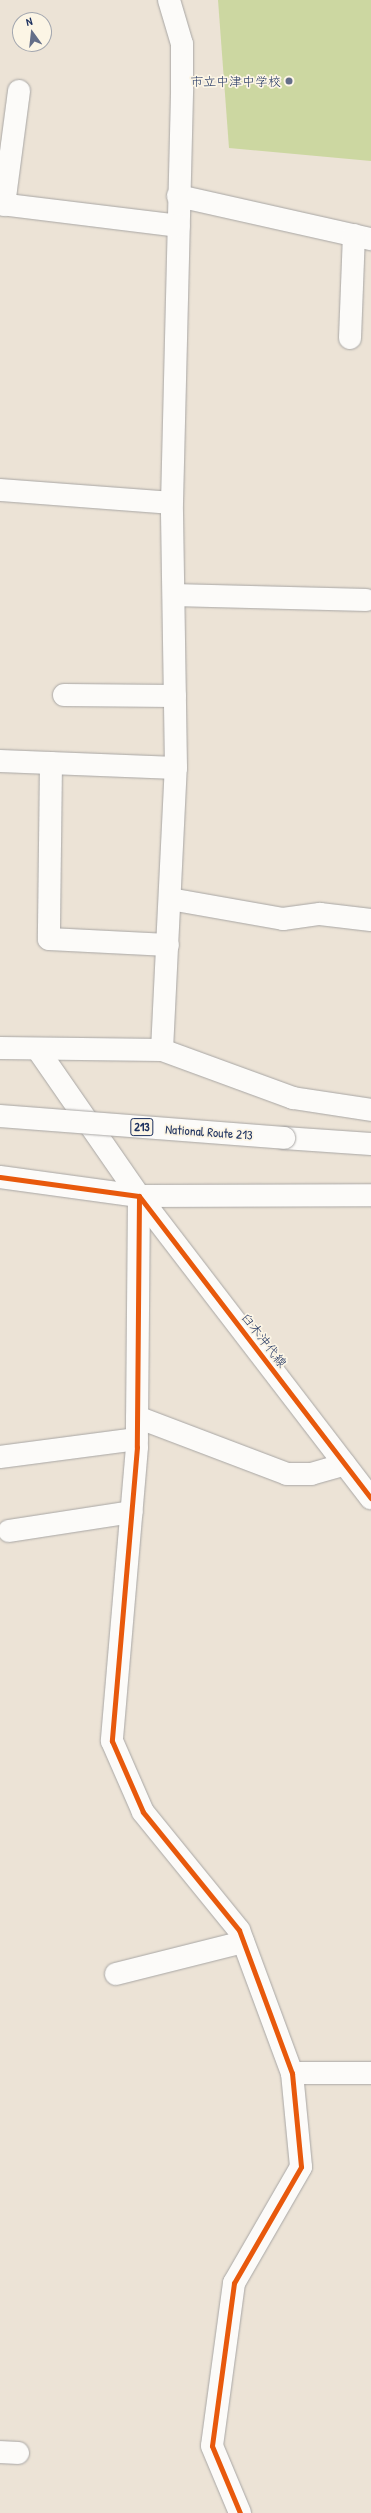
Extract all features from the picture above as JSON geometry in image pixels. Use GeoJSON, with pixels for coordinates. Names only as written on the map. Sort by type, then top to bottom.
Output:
{"type":"FeatureCollection","features":[{"type":"Feature","properties":{"kind":"main road"},"geometry":{"type":"LineString","coordinates":[[162,1050],[176,768],[172,503],[182,44],[169,0]]}},
{"type":"Feature","properties":{"kind":"main road"},"geometry":{"type":"LineString","coordinates":[[19,91],[2,204],[179,226]]}},
{"type":"Feature","properties":{"kind":"main road"},"geometry":{"type":"LineString","coordinates":[[178,196],[362,237],[350,338]]}},
{"type":"Feature","properties":{"kind":"main road"},"geometry":{"type":"LineString","coordinates":[[0,490],[172,503]]}},
{"type":"Feature","properties":{"kind":"main road"},"geometry":{"type":"LineString","coordinates":[[174,595],[366,600]]}},
{"type":"Feature","properties":{"kind":"main road"},"geometry":{"type":"LineString","coordinates":[[64,695],[175,696]]}},
{"type":"Feature","properties":{"kind":"main road"},"geometry":{"type":"LineString","coordinates":[[0,761],[176,768]]}},
{"type":"Feature","properties":{"kind":"main road"},"geometry":{"type":"LineString","coordinates":[[51,763],[49,939],[168,945]]}},
{"type":"Feature","properties":{"kind":"main road"},"geometry":{"type":"LineString","coordinates":[[170,899],[283,919],[320,914],[371,920]]}},
{"type":"Feature","properties":{"kind":"main road"},"geometry":{"type":"LineString","coordinates":[[0,1048],[38,1050],[162,1050],[293,1098],[371,1110]]}},
{"type":"Feature","properties":{"kind":"main road","name":"臼木沖代線"},"geometry":{"type":"LineString","coordinates":[[38,1050],[139,1196],[371,1498]]}},
{"type":"Feature","properties":{"kind":"main road","name":"National Route 213"},"geometry":{"type":"LineString","coordinates":[[0,1116],[371,1144]]}},
{"type":"Feature","properties":{"kind":"main road"},"geometry":{"type":"LineString","coordinates":[[0,1177],[139,1196],[371,1195]]}},
{"type":"Feature","properties":{"kind":"main road"},"geometry":{"type":"LineString","coordinates":[[139,1196],[137,1440],[112,1741],[143,1812],[239,1930],[292,2073],[302,2167],[234,2283],[212,2446],[240,2513]]}},
{"type":"Feature","properties":{"kind":"main road"},"geometry":{"type":"LineString","coordinates":[[137,1417],[287,1474],[311,1474],[345,1464]]}},
{"type":"Feature","properties":{"kind":"main road"},"geometry":{"type":"LineString","coordinates":[[0,1457],[137,1440]]}},
{"type":"Feature","properties":{"kind":"main road"},"geometry":{"type":"LineString","coordinates":[[9,1531],[132,1512]]}},
{"type":"Feature","properties":{"kind":"main road"},"geometry":{"type":"LineString","coordinates":[[116,1974],[243,1942]]}},
{"type":"Feature","properties":{"kind":"main road"},"geometry":{"type":"LineString","coordinates":[[292,2073],[371,2073]]}},
{"type":"Feature","properties":{"kind":"green space","name":"市立中津中学校"},"geometry":{"type":"Polygon","coordinates":[[[218,0],[371,0],[371,161],[229,148],[218,0]]]}},
{"type":"Feature","properties":{"kind":"cycle path"},"geometry":{"type":"LineString","coordinates":[[0,1177],[139,1196]]}},
{"type":"Feature","properties":{"kind":"cycle path"},"geometry":{"type":"LineString","coordinates":[[139,1196],[137,1447],[112,1741],[143,1812],[239,1930],[292,2073],[301,2167],[234,2283],[212,2446],[240,2513]]}},
{"type":"Feature","properties":{"kind":"cycle path"},"geometry":{"type":"LineString","coordinates":[[139,1196],[371,1498]]}},
{"type":"Feature","properties":{"kind":"place","name":"市立中津中学校"},"geometry":{"type":"Point","coordinates":[289,81]}}]}
